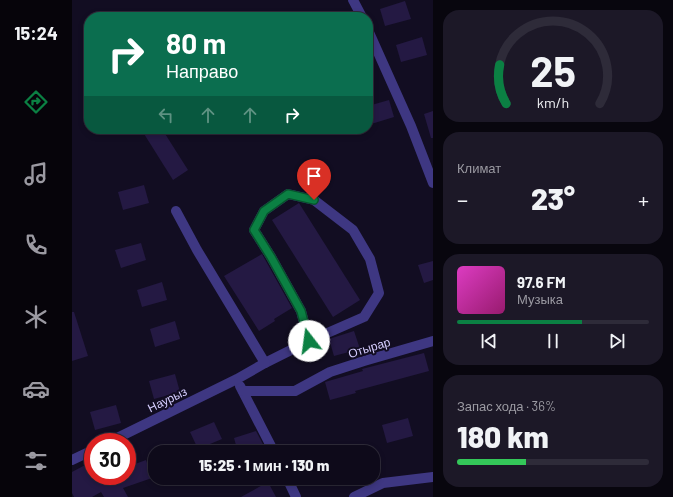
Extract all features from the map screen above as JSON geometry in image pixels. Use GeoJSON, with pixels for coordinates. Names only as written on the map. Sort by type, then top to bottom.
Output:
{"type":"FeatureCollection","features":[{"type":"Feature","properties":{"kind":"street"},"geometry":{"type":"LineString","coordinates":[[353,0],[359,12]]}},
{"type":"Feature","properties":{"kind":"street"},"geometry":{"type":"LineString","coordinates":[[373,41],[411,126],[433,183]]}},
{"type":"Feature","properties":{"kind":"street","name":"Наурыз"},"geometry":{"type":"LineString","coordinates":[[127,433],[236,379],[264,363],[364,317],[379,293],[370,259],[354,230],[314,200],[288,194],[264,211],[254,230],[301,311],[309,341]]}},
{"type":"Feature","properties":{"kind":"street"},"geometry":{"type":"LineString","coordinates":[[176,210],[197,250],[264,363]]}},
{"type":"Feature","properties":{"kind":"street","name":"Отырар"},"geometry":{"type":"LineString","coordinates":[[243,391],[295,391],[330,372],[433,341]]}},
{"type":"Feature","properties":{"kind":"street"},"geometry":{"type":"LineString","coordinates":[[236,379],[270,445]]}},
{"type":"Feature","properties":{"kind":"street"},"geometry":{"type":"LineString","coordinates":[[72,460],[84,454]]}},
{"type":"Feature","properties":{"kind":"street"},"geometry":{"type":"LineString","coordinates":[[354,497],[383,483],[433,477]]}},
{"type":"Feature","properties":{"kind":"street"},"geometry":{"type":"LineString","coordinates":[[290,485],[296,497]]}},
{"type":"Feature","properties":{"kind":"building"},"geometry":{"type":"Polygon","coordinates":[[[405,1],[411,19],[385,26],[380,9],[405,1]]]}},
{"type":"Feature","properties":{"kind":"building"},"geometry":{"type":"Polygon","coordinates":[[[422,37],[427,55],[401,62],[396,45],[422,37]]]}},
{"type":"Feature","properties":{"kind":"building"},"geometry":{"type":"Polygon","coordinates":[[[389,100],[394,117],[373,123],[373,105],[389,100]]]}},
{"type":"Feature","properties":{"kind":"building"},"geometry":{"type":"Polygon","coordinates":[[[433,111],[433,138],[431,138],[424,114],[433,111]]]}},
{"type":"Feature","properties":{"kind":"building"},"geometry":{"type":"Polygon","coordinates":[[[144,134],[165,134],[188,170],[173,180],[144,134]]]}},
{"type":"Feature","properties":{"kind":"building"},"geometry":{"type":"Polygon","coordinates":[[[144,185],[149,203],[123,210],[118,192],[144,185]]]}},
{"type":"Feature","properties":{"kind":"building"},"geometry":{"type":"Polygon","coordinates":[[[299,203],[360,300],[333,317],[272,220],[299,203]]]}},
{"type":"Feature","properties":{"kind":"building"},"geometry":{"type":"Polygon","coordinates":[[[141,243],[146,260],[121,268],[115,250],[141,243]]]}},
{"type":"Feature","properties":{"kind":"building"},"geometry":{"type":"Polygon","coordinates":[[[262,254],[292,308],[274,319],[275,321],[259,331],[224,276],[262,254]]]}},
{"type":"Feature","properties":{"kind":"building"},"geometry":{"type":"Polygon","coordinates":[[[433,261],[433,280],[424,283],[418,265],[433,261]]]}},
{"type":"Feature","properties":{"kind":"building"},"geometry":{"type":"Polygon","coordinates":[[[162,282],[167,300],[142,307],[137,290],[162,282]]]}},
{"type":"Feature","properties":{"kind":"building"},"geometry":{"type":"Polygon","coordinates":[[[72,312],[74,312],[88,356],[72,361],[72,312]]]}},
{"type":"Feature","properties":{"kind":"building"},"geometry":{"type":"Polygon","coordinates":[[[175,321],[180,339],[155,347],[150,329],[175,321]]]}},
{"type":"Feature","properties":{"kind":"building"},"geometry":{"type":"Polygon","coordinates":[[[354,331],[360,349],[334,356],[329,339],[354,331]]]}},
{"type":"Feature","properties":{"kind":"building"},"geometry":{"type":"Polygon","coordinates":[[[424,353],[429,371],[355,391],[356,393],[330,400],[325,382],[363,371],[362,369],[424,353]]]}},
{"type":"Feature","properties":{"kind":"building"},"geometry":{"type":"Polygon","coordinates":[[[175,374],[180,392],[154,399],[149,381],[175,374]]]}},
{"type":"Feature","properties":{"kind":"building"},"geometry":{"type":"Polygon","coordinates":[[[116,405],[121,423],[95,430],[90,412],[116,405]]]}},
{"type":"Feature","properties":{"kind":"building"},"geometry":{"type":"Polygon","coordinates":[[[408,418],[413,436],[387,443],[382,425],[408,418]]]}},
{"type":"Feature","properties":{"kind":"building"},"geometry":{"type":"Polygon","coordinates":[[[214,422],[222,439],[208,445],[196,445],[190,432],[214,422]]]}},
{"type":"Feature","properties":{"kind":"building"},"geometry":{"type":"Polygon","coordinates":[[[256,431],[263,445],[236,445],[234,438],[256,431]]]}},
{"type":"Feature","properties":{"kind":"building"},"geometry":{"type":"Polygon","coordinates":[[[146,460],[148,466],[148,479],[136,484],[136,464],[146,460]]]}},
{"type":"Feature","properties":{"kind":"building"},"geometry":{"type":"Polygon","coordinates":[[[84,466],[84,485],[132,485],[123,488],[128,497],[104,497],[101,492],[92,497],[74,497],[72,493],[72,472],[84,466]]]}},
{"type":"Feature","properties":{"kind":"building"},"geometry":{"type":"Polygon","coordinates":[[[263,485],[270,485],[276,497],[241,497],[263,485]]]}},
{"type":"Feature","properties":{"kind":"route"},"geometry":{"type":"LineString","coordinates":[[309,341],[301,311],[254,230],[264,211],[288,194],[314,200]]}}]}
